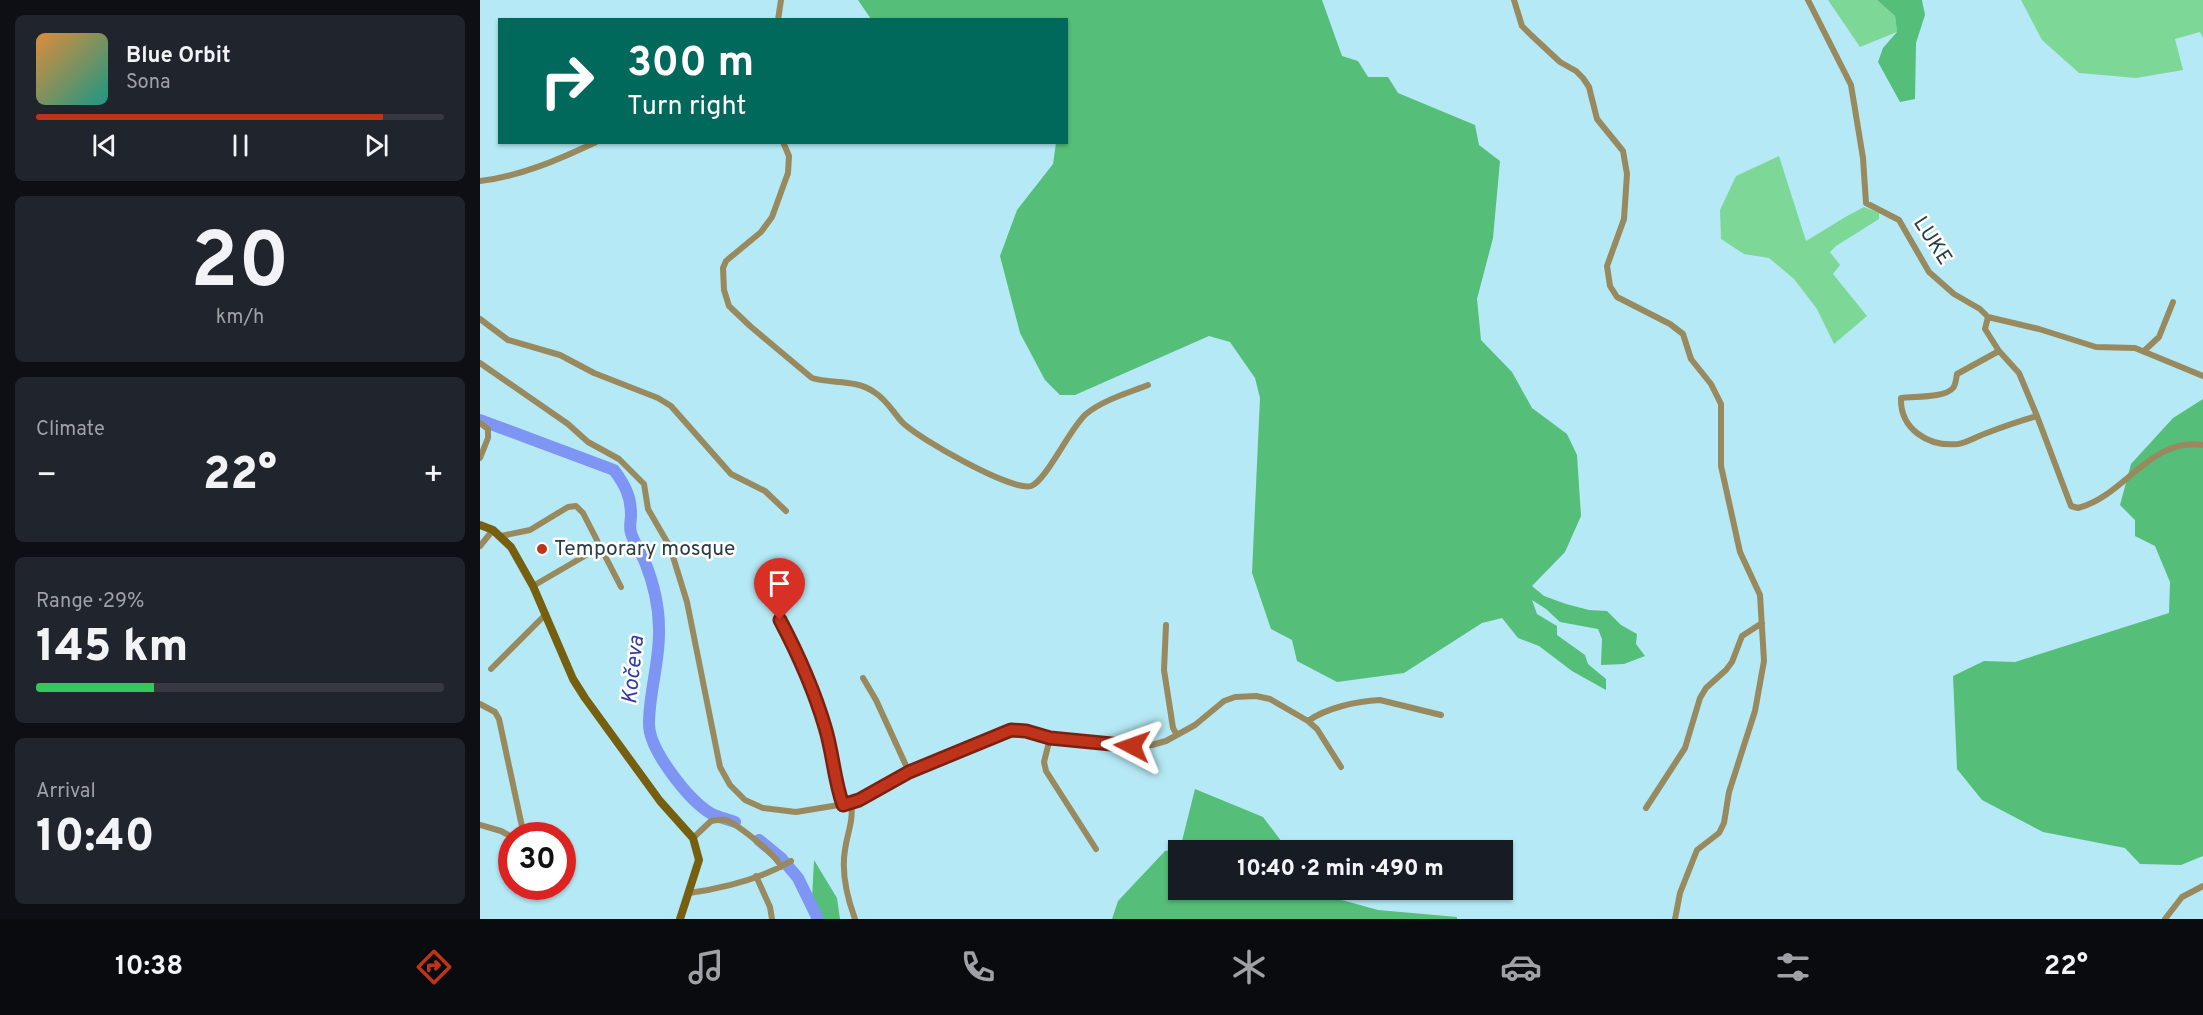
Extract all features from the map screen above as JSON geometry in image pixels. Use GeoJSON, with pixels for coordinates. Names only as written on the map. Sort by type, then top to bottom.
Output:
{"type":"FeatureCollection","features":[{"type":"Feature","properties":{"kind":"main road"},"geometry":{"type":"LineString","coordinates":[[480,525],[497,533],[511,547],[533,586],[573,679],[660,801],[693,838],[699,860],[680,919]]}},
{"type":"Feature","properties":{"kind":"street"},"geometry":{"type":"LineString","coordinates":[[778,18],[781,0]]}},
{"type":"Feature","properties":{"kind":"street"},"geometry":{"type":"LineString","coordinates":[[1514,0],[1522,26],[1583,78],[1589,87],[1597,119],[1623,151],[1627,174],[1624,219],[1607,266],[1610,286],[1617,297],[1670,324],[1683,334],[1691,359],[1711,384],[1721,404],[1721,466],[1740,552],[1760,596],[1764,662],[1755,711],[1729,792],[1724,823],[1719,833],[1698,850],[1680,893],[1675,919]]}},
{"type":"Feature","properties":{"kind":"street","name":"LUKE"},"geometry":{"type":"LineString","coordinates":[[1810,1],[1851,85],[1863,158],[1866,203],[1899,220],[1929,272],[1954,294],[1980,309],[1988,317],[2039,329],[2096,347],[2135,348],[2203,376]]}},
{"type":"Feature","properties":{"kind":"street"},"geometry":{"type":"LineString","coordinates":[[784,144],[789,156],[788,173],[772,217],[760,232],[726,261],[723,268],[724,290],[729,306],[812,378],[844,382],[874,391],[903,423],[939,447],[1010,484],[1030,486],[1038,481],[1085,415],[1112,399],[1148,386]]}},
{"type":"Feature","properties":{"kind":"street"},"geometry":{"type":"LineString","coordinates":[[480,181],[510,177],[551,164],[580,146]]}},
{"type":"Feature","properties":{"kind":"street"},"geometry":{"type":"LineString","coordinates":[[2144,351],[2158,337],[2173,302]]}},
{"type":"Feature","properties":{"kind":"street"},"geometry":{"type":"LineString","coordinates":[[1988,317],[1985,329],[1999,351],[2019,373],[2074,508],[2099,500],[2170,447],[2189,443],[2203,446]]}},
{"type":"Feature","properties":{"kind":"street"},"geometry":{"type":"LineString","coordinates":[[480,319],[508,340],[560,355],[594,373],[658,398],[671,406],[730,474],[765,491],[786,511]]}},
{"type":"Feature","properties":{"kind":"street"},"geometry":{"type":"LineString","coordinates":[[1999,351],[1957,374],[1955,386],[1951,391],[1931,396],[1901,398],[1901,411],[1912,430],[1935,442],[1958,444],[2037,416]]}},
{"type":"Feature","properties":{"kind":"street"},"geometry":{"type":"LineString","coordinates":[[480,363],[568,424],[588,442],[619,459],[644,484],[648,509],[670,547],[678,568],[720,767],[730,785],[746,800],[763,808],[796,812],[851,803],[909,772],[1011,730],[1026,731],[1050,738],[1132,746],[1159,743],[1195,725],[1224,701],[1234,697],[1256,696],[1270,699],[1308,721],[1317,729],[1341,767]]}},
{"type":"Feature","properties":{"kind":"street"},"geometry":{"type":"LineString","coordinates":[[480,423],[488,429],[480,458]]}},
{"type":"Feature","properties":{"kind":"street"},"geometry":{"type":"LineString","coordinates":[[480,546],[497,533],[530,530],[568,507],[576,506],[583,513],[621,587]]}},
{"type":"Feature","properties":{"kind":"street"},"geometry":{"type":"LineString","coordinates":[[533,586],[600,547]]}},
{"type":"Feature","properties":{"kind":"street"},"geometry":{"type":"LineString","coordinates":[[491,669],[546,614]]}},
{"type":"Feature","properties":{"kind":"street"},"geometry":{"type":"LineString","coordinates":[[780,620],[801,662],[826,729],[838,791],[843,805]]}},
{"type":"Feature","properties":{"kind":"street"},"geometry":{"type":"LineString","coordinates":[[1646,808],[1686,748],[1700,698],[1706,688],[1732,662],[1742,636],[1762,622]]}},
{"type":"Feature","properties":{"kind":"street"},"geometry":{"type":"LineString","coordinates":[[1166,625],[1164,670],[1173,728],[1177,735]]}},
{"type":"Feature","properties":{"kind":"street"},"geometry":{"type":"LineString","coordinates":[[863,678],[876,700],[909,772]]}},
{"type":"Feature","properties":{"kind":"street"},"geometry":{"type":"LineString","coordinates":[[1308,721],[1321,714],[1369,700],[1380,700],[1441,715]]}},
{"type":"Feature","properties":{"kind":"street"},"geometry":{"type":"LineString","coordinates":[[480,704],[495,712],[500,719],[521,822]]}},
{"type":"Feature","properties":{"kind":"street"},"geometry":{"type":"LineString","coordinates":[[1050,738],[1044,762],[1046,771],[1096,849]]}},
{"type":"Feature","properties":{"kind":"street"},"geometry":{"type":"LineString","coordinates":[[851,803],[852,823],[845,848],[844,872],[849,902],[855,919]]}},
{"type":"Feature","properties":{"kind":"street"},"geometry":{"type":"LineString","coordinates":[[693,838],[711,821],[726,820],[757,843],[782,866]]}},
{"type":"Feature","properties":{"kind":"street"},"geometry":{"type":"LineString","coordinates":[[480,825],[498,830]]}},
{"type":"Feature","properties":{"kind":"street"},"geometry":{"type":"LineString","coordinates":[[689,893],[722,888],[791,861]]}},
{"type":"Feature","properties":{"kind":"street"},"geometry":{"type":"LineString","coordinates":[[756,876],[767,898],[772,919]]}},
{"type":"Feature","properties":{"kind":"street"},"geometry":{"type":"LineString","coordinates":[[2165,919],[2182,897],[2203,886]]}},
{"type":"Feature","properties":{"kind":"green space"},"geometry":{"type":"Polygon","coordinates":[[[858,0],[1322,0],[1342,56],[1358,61],[1368,77],[1388,77],[1398,93],[1475,125],[1479,145],[1500,161],[1493,238],[1477,299],[1481,340],[1512,372],[1532,408],[1567,434],[1577,455],[1581,516],[1565,552],[1532,586],[1544,596],[1566,604],[1589,610],[1607,611],[1621,625],[1637,634],[1636,644],[1645,656],[1624,664],[1601,665],[1602,639],[1598,629],[1560,622],[1532,600],[1537,614],[1557,626],[1557,635],[1585,655],[1588,664],[1606,679],[1606,690],[1572,671],[1539,646],[1518,638],[1502,618],[1482,623],[1404,673],[1337,682],[1297,661],[1292,640],[1271,629],[1252,573],[1260,398],[1255,378],[1230,342],[1209,336],[1075,395],[1060,395],[1045,380],[1020,333],[1000,256],[1017,210],[1053,164],[1056,144],[1068,144],[1068,18],[870,18],[858,0]]]}},
{"type":"Feature","properties":{"kind":"green space"},"geometry":{"type":"Polygon","coordinates":[[[1828,0],[1877,0],[1895,16],[1897,32],[1860,47],[1828,0]]]}},
{"type":"Feature","properties":{"kind":"green space"},"geometry":{"type":"Polygon","coordinates":[[[1877,0],[1922,0],[1925,15],[1916,43],[1915,99],[1900,102],[1878,62],[1883,48],[1897,32],[1895,16],[1877,0]]]}},
{"type":"Feature","properties":{"kind":"green space"},"geometry":{"type":"Polygon","coordinates":[[[2021,0],[2203,0],[2203,38],[2200,32],[2175,39],[2183,70],[2136,78],[2079,73],[2042,40],[2021,0]]]}},
{"type":"Feature","properties":{"kind":"green space"},"geometry":{"type":"Polygon","coordinates":[[[1779,156],[1806,241],[1864,207],[1879,213],[1879,219],[1830,252],[1840,265],[1833,274],[1867,316],[1834,344],[1817,309],[1794,279],[1769,258],[1744,254],[1721,239],[1720,210],[1736,176],[1779,156]]]}},
{"type":"Feature","properties":{"kind":"green space"},"geometry":{"type":"Polygon","coordinates":[[[2203,399],[2203,856],[2181,865],[2140,864],[2125,848],[2043,832],[1982,800],[1957,769],[1953,676],[1984,661],[2015,662],[2169,613],[2170,582],[2155,546],[2135,536],[2135,520],[2120,505],[2131,464],[2173,418],[2203,399]]]}},
{"type":"Feature","properties":{"kind":"green space"},"geometry":{"type":"Polygon","coordinates":[[[1195,789],[1263,817],[1280,840],[1182,840],[1195,789]]]}},
{"type":"Feature","properties":{"kind":"green space"},"geometry":{"type":"Polygon","coordinates":[[[1168,850],[1168,900],[1342,900],[1378,910],[1457,917],[1457,919],[1112,919],[1118,901],[1168,850]]]}},
{"type":"Feature","properties":{"kind":"green space"},"geometry":{"type":"Polygon","coordinates":[[[814,860],[837,898],[840,919],[811,919],[814,860]]]}},
{"type":"Feature","properties":{"kind":"waterway","name":"Kočeva"},"geometry":{"type":"LineString","coordinates":[[480,420],[614,470],[621,481],[630,502],[631,533],[648,570],[658,612],[658,653],[649,712],[649,724],[655,747],[671,773],[691,797],[710,813],[735,822]]}},
{"type":"Feature","properties":{"kind":"waterway","name":"Kočeva"},"geometry":{"type":"LineString","coordinates":[[759,840],[782,859],[798,878],[818,919]]}},
{"type":"Feature","properties":{"kind":"place","name":"Temporary mosque"},"geometry":{"type":"Point","coordinates":[542,549]}},
{"type":"Feature","properties":{"kind":"route"},"geometry":{"type":"LineString","coordinates":[[780,620],[795,647],[826,729],[833,769],[843,805],[859,800],[909,772],[1011,730],[1026,731],[1050,738],[1132,746]]}}]}
